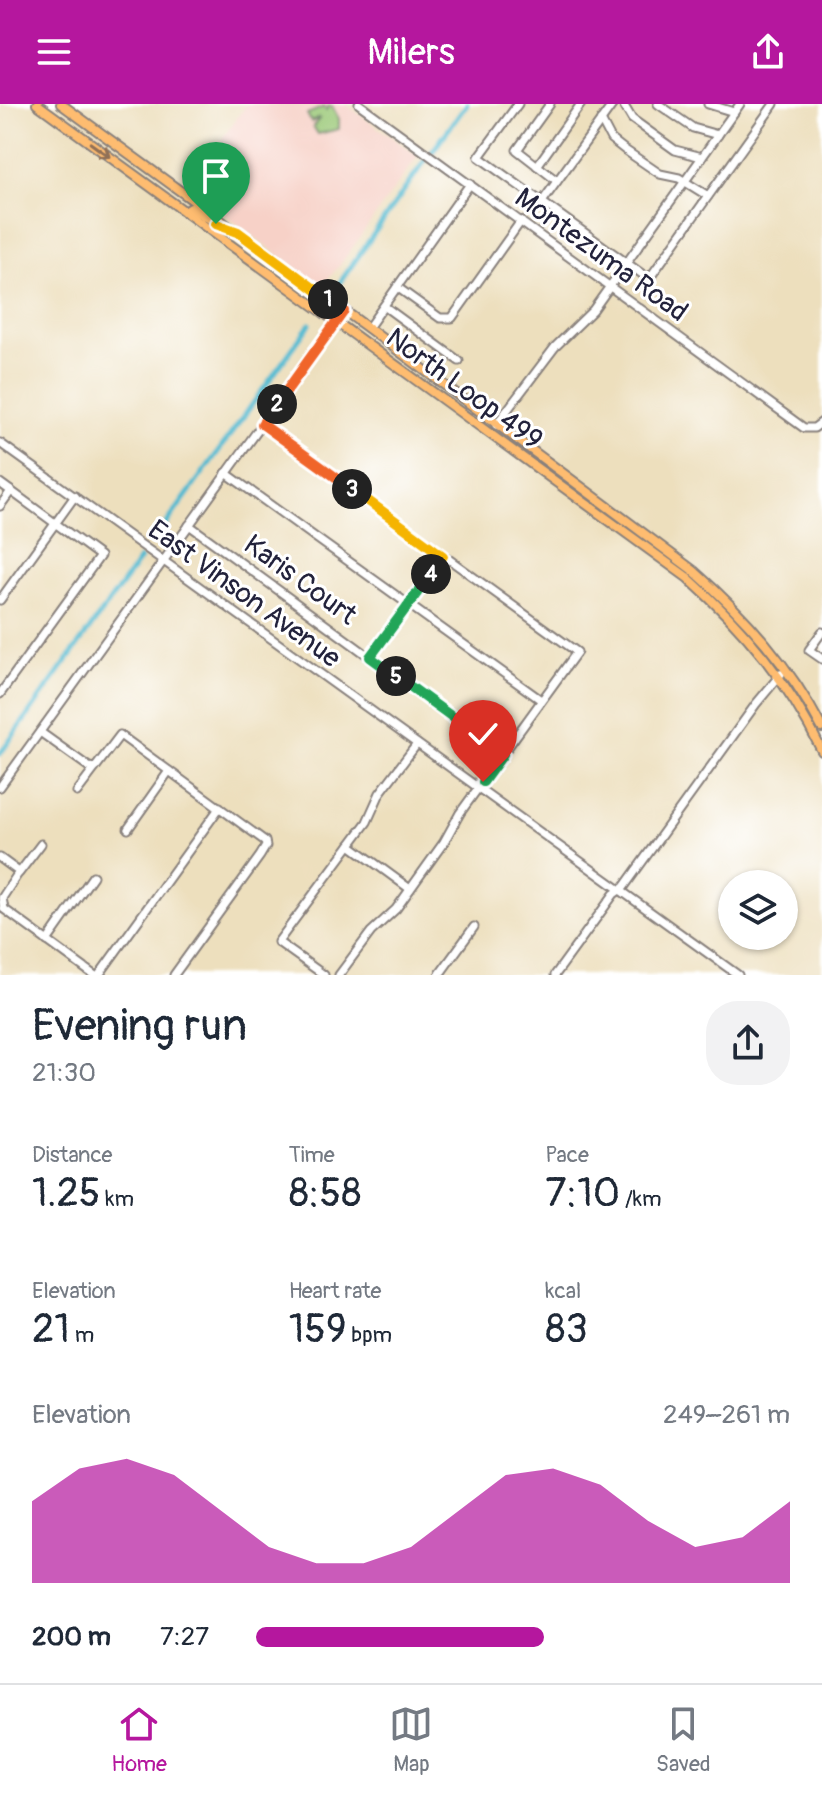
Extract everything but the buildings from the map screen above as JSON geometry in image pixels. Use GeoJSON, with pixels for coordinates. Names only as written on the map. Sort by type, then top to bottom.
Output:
{"type":"FeatureCollection","features":[{"type":"Feature","properties":{"kind":"main road","name":"North Loop 499"},"geometry":{"type":"LineString","coordinates":[[37,104],[688,578],[783,672],[822,751]]}},
{"type":"Feature","properties":{"kind":"main road","name":"North Loop 499"},"geometry":{"type":"LineString","coordinates":[[61,104],[694,571],[753,627],[822,728]]}},
{"type":"Feature","properties":{"kind":"main road"},"geometry":{"type":"LineString","coordinates":[[185,212],[191,208],[216,224],[238,232]]}},
{"type":"Feature","properties":{"kind":"main road"},"geometry":{"type":"LineString","coordinates":[[430,390],[453,401],[491,427],[496,425]]}},
{"type":"Feature","properties":{"kind":"street","name":"Montezuma Road"},"geometry":{"type":"LineString","coordinates":[[359,104],[804,428],[814,428],[822,422]]}},
{"type":"Feature","properties":{"kind":"street"},"geometry":{"type":"LineString","coordinates":[[518,104],[479,157],[649,279],[774,104]]}},
{"type":"Feature","properties":{"kind":"street"},"geometry":{"type":"LineString","coordinates":[[550,104],[517,150],[557,181]]}},
{"type":"Feature","properties":{"kind":"street"},"geometry":{"type":"LineString","coordinates":[[537,166],[581,104]]}},
{"type":"Feature","properties":{"kind":"street"},"geometry":{"type":"LineString","coordinates":[[542,202],[610,107],[600,104]]}},
{"type":"Feature","properties":{"kind":"street"},"geometry":{"type":"LineString","coordinates":[[623,104],[632,119],[675,150],[702,157]]}},
{"type":"Feature","properties":{"kind":"street"},"geometry":{"type":"LineString","coordinates":[[658,104],[693,128],[718,135]]}},
{"type":"Feature","properties":{"kind":"street"},"geometry":{"type":"LineString","coordinates":[[708,104],[734,112]]}},
{"type":"Feature","properties":{"kind":"street"},"geometry":{"type":"LineString","coordinates":[[496,425],[555,347],[585,319],[740,104]]}},
{"type":"Feature","properties":{"kind":"street"},"geometry":{"type":"LineString","coordinates":[[601,120],[611,139],[625,150],[660,174],[684,181],[708,196]]}},
{"type":"Feature","properties":{"kind":"street"},"geometry":{"type":"LineString","coordinates":[[368,328],[470,184]]}},
{"type":"Feature","properties":{"kind":"street"},"geometry":{"type":"LineString","coordinates":[[397,287],[440,318],[452,318],[521,221]]}},
{"type":"Feature","properties":{"kind":"street"},"geometry":{"type":"LineString","coordinates":[[384,306],[459,361]]}},
{"type":"Feature","properties":{"kind":"street"},"geometry":{"type":"LineString","coordinates":[[0,787],[344,311]]}},
{"type":"Feature","properties":{"kind":"street"},"geometry":{"type":"LineString","coordinates":[[262,424],[577,652],[478,788],[396,909],[371,932],[339,975]]}},
{"type":"Feature","properties":{"kind":"street","name":"East Vinson Avenue"},"geometry":{"type":"LineString","coordinates":[[0,443],[738,975]]}},
{"type":"Feature","properties":{"kind":"street"},"geometry":{"type":"LineString","coordinates":[[226,473],[541,700]]}},
{"type":"Feature","properties":{"kind":"street"},"geometry":{"type":"LineString","coordinates":[[0,483],[100,556],[0,694]]}},
{"type":"Feature","properties":{"kind":"street"},"geometry":{"type":"LineString","coordinates":[[0,506],[11,491]]}},
{"type":"Feature","properties":{"kind":"street"},"geometry":{"type":"LineString","coordinates":[[0,600],[75,496]]}},
{"type":"Feature","properties":{"kind":"street","name":"Karis Court"},"geometry":{"type":"LineString","coordinates":[[189,525],[503,754]]}},
{"type":"Feature","properties":{"kind":"street"},"geometry":{"type":"LineString","coordinates":[[370,657],[443,556]]}},
{"type":"Feature","properties":{"kind":"street"},"geometry":{"type":"LineString","coordinates":[[822,632],[809,650],[822,659]]}},
{"type":"Feature","properties":{"kind":"street"},"geometry":{"type":"LineString","coordinates":[[555,975],[783,672]]}},
{"type":"Feature","properties":{"kind":"street"},"geometry":{"type":"LineString","coordinates":[[40,732],[89,767],[95,768]]}},
{"type":"Feature","properties":{"kind":"street"},"geometry":{"type":"LineString","coordinates":[[77,792],[120,735],[263,839],[266,846],[174,975]]}},
{"type":"Feature","properties":{"kind":"street"},"geometry":{"type":"LineString","coordinates":[[324,975],[278,942],[350,845],[371,815],[380,793],[417,744]]}},
{"type":"Feature","properties":{"kind":"street"},"geometry":{"type":"LineString","coordinates":[[128,829],[169,771]]}},
{"type":"Feature","properties":{"kind":"street"},"geometry":{"type":"LineString","coordinates":[[41,844],[2,898],[2,906],[96,975],[220,807]]}},
{"type":"Feature","properties":{"kind":"street"},"geometry":{"type":"LineString","coordinates":[[350,845],[410,889]]}},
{"type":"Feature","properties":{"kind":"street"},"geometry":{"type":"LineString","coordinates":[[0,858],[19,873]]}},
{"type":"Feature","properties":{"kind":"street"},"geometry":{"type":"LineString","coordinates":[[47,941],[93,876]]}},
{"type":"Feature","properties":{"kind":"street"},"geometry":{"type":"LineString","coordinates":[[439,975],[474,927]]}},
{"type":"Feature","properties":{"kind":"shaded area"},"geometry":{"type":"Polygon","coordinates":[[[247,104],[345,104],[418,156],[321,287],[188,187],[247,104]]]}},
{"type":"Feature","properties":{"kind":"green space"},"geometry":{"type":"Polygon","coordinates":[[[329,106],[339,119],[339,129],[318,134],[313,126],[320,118],[311,122],[307,114],[324,107],[326,110],[329,106]]]}},
{"type":"Feature","properties":{"kind":"waterway"},"geometry":{"type":"LineString","coordinates":[[432,152],[467,104]]}},
{"type":"Feature","properties":{"kind":"waterway"},"geometry":{"type":"LineString","coordinates":[[336,288],[426,159]]}},
{"type":"Feature","properties":{"kind":"waterway"},"geometry":{"type":"LineString","coordinates":[[154,541],[310,324]]}},
{"type":"Feature","properties":{"kind":"waterway"},"geometry":{"type":"LineString","coordinates":[[0,754],[140,559]]}},
{"type":"Feature","properties":{"kind":"route"},"geometry":{"type":"LineString","coordinates":[[216,224],[238,232],[344,311],[262,424],[443,556],[370,657],[503,754],[483,782]]}}]}
